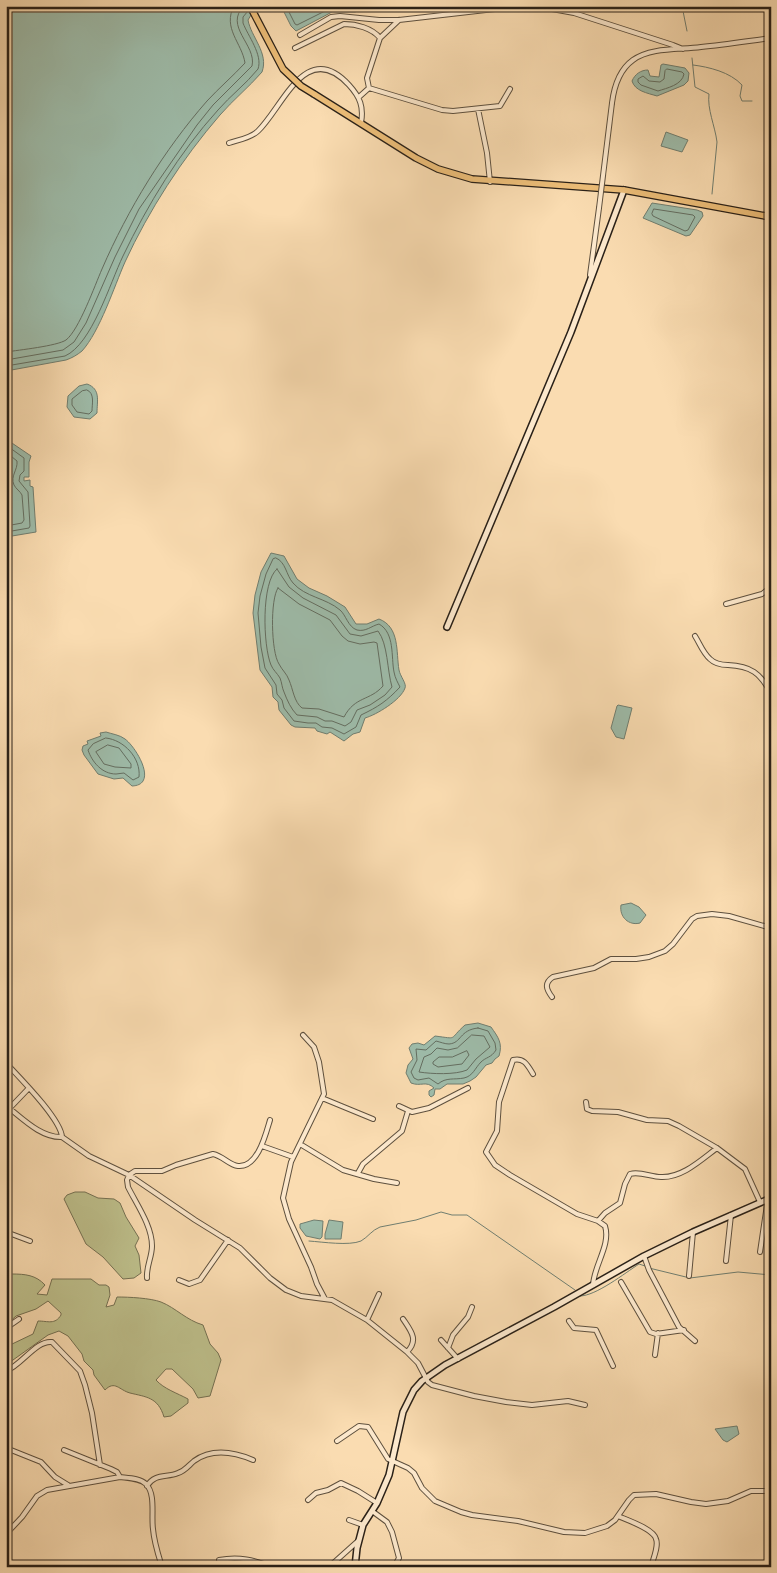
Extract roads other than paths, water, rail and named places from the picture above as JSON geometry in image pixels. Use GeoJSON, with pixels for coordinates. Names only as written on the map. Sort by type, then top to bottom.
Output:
{"type":"FeatureCollection","features":[{"type":"Feature","properties":{"kind":"main road"},"geometry":{"type":"LineString","coordinates":[[250,6],[283,69],[301,86],[416,158],[438,169],[472,180],[624,190],[771,217]]}},
{"type":"Feature","properties":{"kind":"street"},"geometry":{"type":"LineString","coordinates":[[300,35],[331,17],[399,20],[513,7],[541,7],[574,13],[683,49]]}},
{"type":"Feature","properties":{"kind":"street"},"geometry":{"type":"LineString","coordinates":[[369,88],[367,78],[380,38],[399,20]]}},
{"type":"Feature","properties":{"kind":"street"},"geometry":{"type":"LineString","coordinates":[[295,48],[344,24],[352,24],[374,32],[380,38]]}},
{"type":"Feature","properties":{"kind":"street"},"geometry":{"type":"LineString","coordinates":[[590,280],[612,103],[616,82],[620,73],[633,60],[651,53],[771,38]]}},
{"type":"Feature","properties":{"kind":"street"},"geometry":{"type":"LineString","coordinates":[[229,143],[256,133],[293,85],[306,73],[326,69],[334,72],[345,81],[359,97],[363,113],[361,123]]}},
{"type":"Feature","properties":{"kind":"street"},"geometry":{"type":"LineString","coordinates":[[359,97],[369,88]]}},
{"type":"Feature","properties":{"kind":"street"},"geometry":{"type":"LineString","coordinates":[[369,88],[442,110],[500,106],[510,89]]}},
{"type":"Feature","properties":{"kind":"street"},"geometry":{"type":"LineString","coordinates":[[478,109],[487,153],[490,182]]}},
{"type":"Feature","properties":{"kind":"street"},"geometry":{"type":"LineString","coordinates":[[448,628],[571,332],[624,190]]}},
{"type":"Feature","properties":{"kind":"street"},"geometry":{"type":"LineString","coordinates":[[726,604],[762,594],[771,587]]}},
{"type":"Feature","properties":{"kind":"street"},"geometry":{"type":"LineString","coordinates":[[695,636],[710,660],[719,665],[738,666],[752,670],[762,678],[771,693]]}},
{"type":"Feature","properties":{"kind":"street"},"geometry":{"type":"LineString","coordinates":[[552,996],[547,990],[546,984],[553,977],[594,968],[611,959],[636,959],[649,957],[665,951],[673,944],[692,919],[697,916],[712,914],[729,916],[771,928]]}},
{"type":"Feature","properties":{"kind":"street"},"geometry":{"type":"LineString","coordinates":[[303,1035],[314,1048],[319,1062],[324,1083],[324,1094],[293,1158],[283,1198],[285,1208],[325,1299]]}},
{"type":"Feature","properties":{"kind":"street"},"geometry":{"type":"LineString","coordinates":[[533,1074],[527,1064],[517,1059],[513,1060],[499,1102],[496,1131],[486,1152],[495,1165],[510,1175],[577,1214],[598,1221],[605,1226],[607,1236],[594,1276],[593,1285]]}},
{"type":"Feature","properties":{"kind":"street"},"geometry":{"type":"LineString","coordinates":[[6,1063],[30,1088],[60,1129],[62,1137]]}},
{"type":"Feature","properties":{"kind":"street"},"geometry":{"type":"LineString","coordinates":[[502,1072],[508,1075]]}},
{"type":"Feature","properties":{"kind":"street"},"geometry":{"type":"LineString","coordinates":[[30,1088],[8,1110],[37,1129],[57,1137],[62,1137],[89,1156],[129,1175],[240,1248],[270,1278],[286,1290],[301,1296],[332,1300],[367,1320],[407,1352],[418,1363],[428,1382],[432,1385],[506,1402],[532,1405],[568,1401],[585,1405]]}},
{"type":"Feature","properties":{"kind":"street"},"geometry":{"type":"LineString","coordinates":[[399,1106],[408,1111],[430,1108],[468,1088]]}},
{"type":"Feature","properties":{"kind":"street"},"geometry":{"type":"LineString","coordinates":[[322,1098],[373,1119]]}},
{"type":"Feature","properties":{"kind":"street"},"geometry":{"type":"LineString","coordinates":[[586,1102],[588,1109],[592,1111],[618,1112],[641,1119],[668,1121],[717,1148],[745,1169],[760,1202]]}},
{"type":"Feature","properties":{"kind":"street"},"geometry":{"type":"LineString","coordinates":[[358,1173],[363,1164],[402,1131],[408,1111]]}},
{"type":"Feature","properties":{"kind":"street"},"geometry":{"type":"LineString","coordinates":[[147,1278],[152,1254],[151,1234],[128,1187],[127,1180],[129,1175],[135,1171],[162,1171],[213,1154],[240,1166],[251,1161],[262,1146],[270,1120]]}},
{"type":"Feature","properties":{"kind":"street"},"geometry":{"type":"LineString","coordinates":[[300,1144],[336,1166],[374,1179],[396,1183]]}},
{"type":"Feature","properties":{"kind":"street"},"geometry":{"type":"LineString","coordinates":[[262,1146],[293,1158]]}},
{"type":"Feature","properties":{"kind":"street"},"geometry":{"type":"LineString","coordinates":[[598,1221],[605,1213],[620,1203],[630,1174],[664,1178],[676,1175],[685,1171],[717,1148]]}},
{"type":"Feature","properties":{"kind":"street"},"geometry":{"type":"LineString","coordinates":[[355,1567],[358,1541],[363,1526],[385,1488],[403,1412],[414,1390],[426,1378],[644,1256],[770,1198]]}},
{"type":"Feature","properties":{"kind":"street"},"geometry":{"type":"LineString","coordinates":[[760,1252],[770,1198]]}},
{"type":"Feature","properties":{"kind":"street"},"geometry":{"type":"LineString","coordinates":[[726,1260],[730,1215]]}},
{"type":"Feature","properties":{"kind":"street"},"geometry":{"type":"LineString","coordinates":[[6,1232],[30,1241]]}},
{"type":"Feature","properties":{"kind":"street"},"geometry":{"type":"LineString","coordinates":[[689,1276],[693,1232]]}},
{"type":"Feature","properties":{"kind":"street"},"geometry":{"type":"LineString","coordinates":[[179,1280],[189,1284],[200,1280],[228,1240]]}},
{"type":"Feature","properties":{"kind":"street"},"geometry":{"type":"LineString","coordinates":[[644,1256],[649,1270],[679,1327],[695,1341]]}},
{"type":"Feature","properties":{"kind":"street"},"geometry":{"type":"LineString","coordinates":[[621,1282],[649,1331],[658,1333],[684,1330]]}},
{"type":"Feature","properties":{"kind":"street"},"geometry":{"type":"LineString","coordinates":[[367,1320],[379,1294]]}},
{"type":"Feature","properties":{"kind":"street"},"geometry":{"type":"LineString","coordinates":[[448,1348],[453,1335],[468,1317],[472,1307]]}},
{"type":"Feature","properties":{"kind":"street"},"geometry":{"type":"LineString","coordinates":[[403,1319],[414,1336],[407,1352]]}},
{"type":"Feature","properties":{"kind":"street"},"geometry":{"type":"LineString","coordinates":[[6,1328],[19,1320]]}},
{"type":"Feature","properties":{"kind":"street"},"geometry":{"type":"LineString","coordinates":[[569,1321],[574,1328],[596,1330],[613,1366]]}},
{"type":"Feature","properties":{"kind":"street"},"geometry":{"type":"LineString","coordinates":[[655,1355],[658,1333]]}},
{"type":"Feature","properties":{"kind":"street"},"geometry":{"type":"LineString","coordinates":[[441,1340],[458,1359]]}},
{"type":"Feature","properties":{"kind":"street"},"geometry":{"type":"LineString","coordinates":[[6,1371],[15,1367],[44,1342],[52,1342],[59,1348],[80,1371],[85,1385],[100,1465]]}},
{"type":"Feature","properties":{"kind":"street"},"geometry":{"type":"LineString","coordinates":[[337,1441],[359,1426],[368,1427],[388,1459],[414,1472],[422,1488],[435,1501],[466,1514],[518,1522],[564,1532],[578,1533],[607,1526],[618,1516],[634,1495],[656,1494],[706,1504],[728,1501],[751,1491],[771,1491]]}},
{"type":"Feature","properties":{"kind":"street"},"geometry":{"type":"LineString","coordinates":[[6,1448],[41,1462],[55,1477],[68,1485]]}},
{"type":"Feature","properties":{"kind":"street"},"geometry":{"type":"LineString","coordinates":[[64,1450],[117,1472],[120,1477]]}},
{"type":"Feature","properties":{"kind":"street"},"geometry":{"type":"LineString","coordinates":[[148,1486],[156,1477],[181,1472],[199,1458],[208,1454],[228,1452],[254,1460]]}},
{"type":"Feature","properties":{"kind":"street"},"geometry":{"type":"LineString","coordinates":[[7,1533],[22,1518],[37,1496],[47,1490],[120,1477],[142,1481],[148,1486],[152,1498],[153,1531],[162,1567]]}},
{"type":"Feature","properties":{"kind":"street"},"geometry":{"type":"LineString","coordinates":[[308,1500],[316,1494],[341,1483],[364,1494],[377,1504]]}},
{"type":"Feature","properties":{"kind":"street"},"geometry":{"type":"LineString","coordinates":[[372,1512],[387,1522],[392,1532],[399,1558],[394,1567]]}},
{"type":"Feature","properties":{"kind":"street"},"geometry":{"type":"LineString","coordinates":[[618,1516],[646,1529],[656,1537],[657,1542],[651,1567]]}},
{"type":"Feature","properties":{"kind":"street"},"geometry":{"type":"LineString","coordinates":[[349,1520],[363,1526]]}},
{"type":"Feature","properties":{"kind":"street"},"geometry":{"type":"LineString","coordinates":[[329,1567],[358,1541]]}},
{"type":"Feature","properties":{"kind":"street"},"geometry":{"type":"LineString","coordinates":[[220,1560],[245,1558],[273,1567]]}},
{"type":"Feature","properties":{"kind":"water"},"geometry":{"type":"Polygon","coordinates":[[[6,6],[270,6],[251,15],[248,20],[263,58],[262,72],[220,115],[192,149],[167,186],[134,243],[101,321],[89,342],[82,351],[66,360],[6,371],[6,6]]]}},
{"type":"Feature","properties":{"kind":"water"},"geometry":{"type":"Polygon","coordinates":[[[281,6],[371,6],[355,12],[332,12],[296,31],[291,26],[281,6]]]}},
{"type":"Feature","properties":{"kind":"water"},"geometry":{"type":"Polygon","coordinates":[[[661,65],[685,68],[689,73],[688,81],[684,85],[657,96],[636,87],[632,81],[638,73],[648,70],[650,76],[659,77],[661,65]]]}},
{"type":"Feature","properties":{"kind":"water"},"geometry":{"type":"Polygon","coordinates":[[[666,132],[688,140],[682,152],[661,146],[666,132]]]}},
{"type":"Feature","properties":{"kind":"water"},"geometry":{"type":"Polygon","coordinates":[[[652,203],[697,210],[702,212],[703,216],[690,235],[686,236],[643,218],[652,203]]]}},
{"type":"Feature","properties":{"kind":"water"},"geometry":{"type":"Polygon","coordinates":[[[87,384],[96,392],[98,400],[97,413],[90,419],[74,417],[67,407],[68,396],[79,386],[87,384]]]}},
{"type":"Feature","properties":{"kind":"water"},"geometry":{"type":"Polygon","coordinates":[[[6,439],[31,456],[29,477],[24,477],[24,481],[30,480],[30,486],[33,487],[36,532],[6,537],[6,439]]]}},
{"type":"Feature","properties":{"kind":"water"},"geometry":{"type":"Polygon","coordinates":[[[271,553],[284,556],[297,579],[309,588],[345,607],[356,624],[367,624],[379,619],[391,628],[394,634],[399,670],[405,684],[403,693],[388,706],[365,718],[360,732],[353,734],[344,741],[330,732],[327,734],[317,731],[315,728],[291,725],[279,710],[278,702],[273,697],[272,687],[260,670],[253,613],[261,572],[271,553]]]}},
{"type":"Feature","properties":{"kind":"water"},"geometry":{"type":"Polygon","coordinates":[[[618,705],[632,708],[624,739],[616,737],[611,728],[618,705]]]}},
{"type":"Feature","properties":{"kind":"water"},"geometry":{"type":"Polygon","coordinates":[[[106,732],[123,738],[135,750],[145,773],[144,779],[140,784],[132,786],[123,778],[114,779],[98,774],[84,755],[82,750],[83,746],[88,744],[87,741],[101,736],[100,733],[106,732]]]}},
{"type":"Feature","properties":{"kind":"water"},"geometry":{"type":"Polygon","coordinates":[[[631,903],[639,907],[646,915],[640,923],[629,922],[623,917],[621,905],[631,903]]]}},
{"type":"Feature","properties":{"kind":"water"},"geometry":{"type":"Polygon","coordinates":[[[478,1023],[491,1027],[499,1040],[499,1056],[492,1063],[486,1065],[470,1081],[463,1084],[447,1084],[440,1089],[435,1089],[434,1095],[431,1097],[429,1091],[434,1088],[426,1084],[411,1083],[406,1073],[408,1065],[413,1059],[409,1048],[412,1044],[424,1045],[435,1036],[451,1038],[465,1025],[478,1023]]]}},
{"type":"Feature","properties":{"kind":"water"},"geometry":{"type":"Polygon","coordinates":[[[314,1220],[323,1221],[322,1237],[320,1239],[306,1236],[300,1228],[300,1224],[314,1220]]]}},
{"type":"Feature","properties":{"kind":"water"},"geometry":{"type":"Polygon","coordinates":[[[329,1220],[343,1222],[341,1239],[325,1239],[329,1220]]]}},
{"type":"Feature","properties":{"kind":"water"},"geometry":{"type":"Polygon","coordinates":[[[737,1426],[739,1434],[727,1442],[723,1440],[715,1429],[737,1426]]]}},
{"type":"Feature","properties":{"kind":"waterway"},"geometry":{"type":"LineString","coordinates":[[682,6],[687,31]]}},
{"type":"Feature","properties":{"kind":"waterway"},"geometry":{"type":"LineString","coordinates":[[692,58],[695,87],[709,94],[709,106],[717,142],[712,194]]}},
{"type":"Feature","properties":{"kind":"waterway"},"geometry":{"type":"LineString","coordinates":[[693,65],[725,73],[737,80],[742,85],[740,96],[742,101],[752,101]]}},
{"type":"Feature","properties":{"kind":"waterway"},"geometry":{"type":"LineString","coordinates":[[309,1241],[350,1243],[361,1241],[380,1227],[416,1220],[441,1212],[452,1215],[467,1215],[575,1290]]}},
{"type":"Feature","properties":{"kind":"waterway"},"geometry":{"type":"LineString","coordinates":[[580,1296],[602,1288],[639,1264],[645,1266]]}},
{"type":"Feature","properties":{"kind":"waterway"},"geometry":{"type":"LineString","coordinates":[[649,1268],[690,1278],[738,1272],[771,1275]]}}]}
